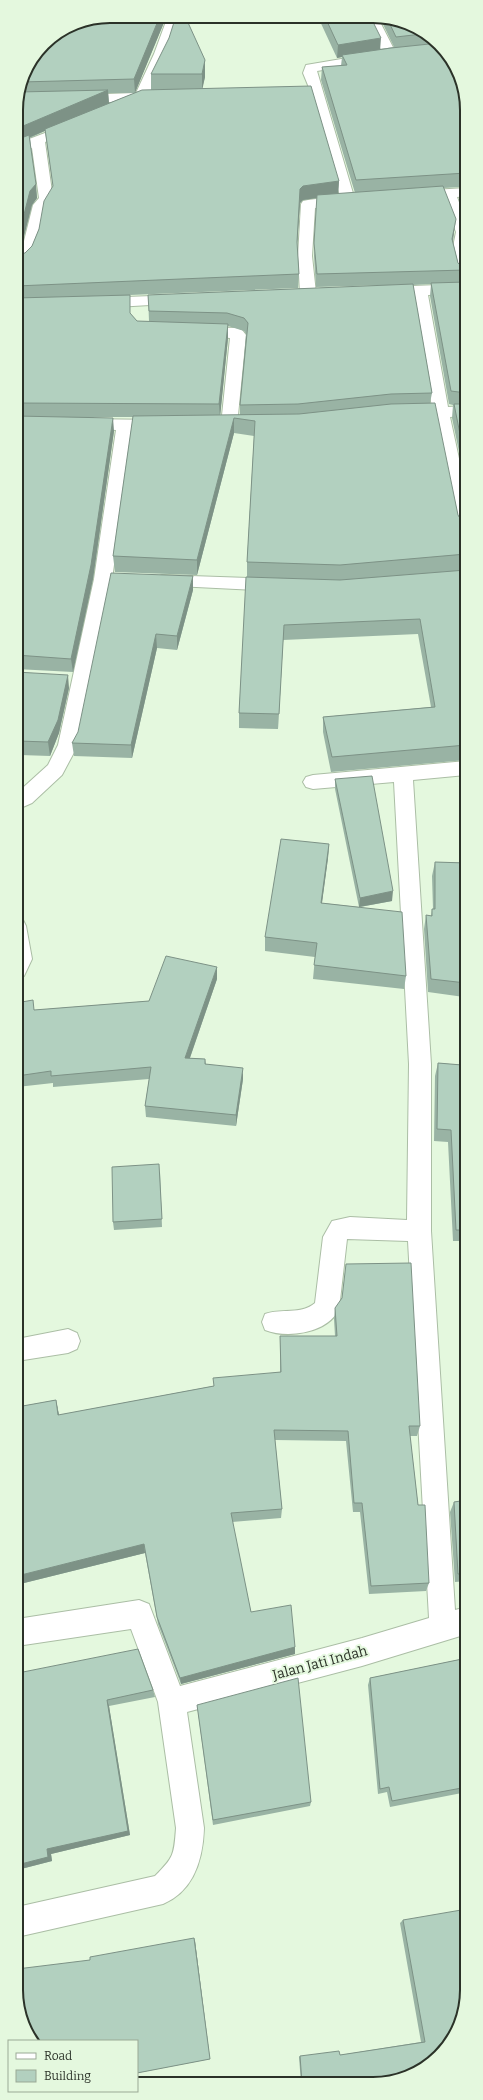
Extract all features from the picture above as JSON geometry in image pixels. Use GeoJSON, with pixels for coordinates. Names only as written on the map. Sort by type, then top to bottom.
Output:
{"type":"FeatureCollection","features":[{"type":"Feature","properties":{"kind":"street"},"geometry":{"type":"LineString","coordinates":[[106,112],[141,97],[161,54],[172,23]]}},
{"type":"Feature","properties":{"kind":"street"},"geometry":{"type":"LineString","coordinates":[[374,23],[390,55]]}},
{"type":"Feature","properties":{"kind":"street"},"geometry":{"type":"LineString","coordinates":[[348,200],[318,94],[310,73],[311,68],[322,65],[404,54]]}},
{"type":"Feature","properties":{"kind":"street"},"geometry":{"type":"LineString","coordinates":[[268,96],[318,94]]}},
{"type":"Feature","properties":{"kind":"street"},"geometry":{"type":"LineString","coordinates":[[64,99],[165,97]]}},
{"type":"Feature","properties":{"kind":"street"},"geometry":{"type":"LineString","coordinates":[[23,147],[38,142],[86,121]]}},
{"type":"Feature","properties":{"kind":"street"},"geometry":{"type":"LineString","coordinates":[[23,259],[28,255],[40,205],[46,199],[38,142]]}},
{"type":"Feature","properties":{"kind":"street"},"geometry":{"type":"LineString","coordinates":[[402,196],[460,192]]}},
{"type":"Feature","properties":{"kind":"street"},"geometry":{"type":"LineString","coordinates":[[448,193],[460,226]]}},
{"type":"Feature","properties":{"kind":"street"},"geometry":{"type":"LineString","coordinates":[[308,293],[306,256],[308,204],[363,199]]}},
{"type":"Feature","properties":{"kind":"street"},"geometry":{"type":"LineString","coordinates":[[460,242],[458,252],[460,258]]}},
{"type":"Feature","properties":{"kind":"street"},"geometry":{"type":"LineString","coordinates":[[368,292],[460,289]]}},
{"type":"Feature","properties":{"kind":"street"},"geometry":{"type":"LineString","coordinates":[[420,291],[441,412],[460,502]]}},
{"type":"Feature","properties":{"kind":"street"},"geometry":{"type":"LineString","coordinates":[[85,304],[139,308],[193,299]]}},
{"type":"Feature","properties":{"kind":"street"},"geometry":{"type":"LineString","coordinates":[[181,332],[227,332],[236,333],[238,335],[229,425]]}},
{"type":"Feature","properties":{"kind":"street"},"geometry":{"type":"LineString","coordinates":[[390,413],[460,411]]}},
{"type":"Feature","properties":{"kind":"street"},"geometry":{"type":"LineString","coordinates":[[71,424],[177,425]]}},
{"type":"Feature","properties":{"kind":"street"},"geometry":{"type":"LineString","coordinates":[[23,799],[55,770],[68,745],[74,681],[111,579],[125,425]]}},
{"type":"Feature","properties":{"kind":"street"},"geometry":{"type":"LineString","coordinates":[[142,580],[292,586]]}},
{"type":"Feature","properties":{"kind":"street"},"geometry":{"type":"LineString","coordinates":[[313,782],[460,768]]}},
{"type":"Feature","properties":{"kind":"street"},"geometry":{"type":"LineString","coordinates":[[403,773],[430,1064],[419,1230],[455,1624]]}},
{"type":"Feature","properties":{"kind":"street"},"geometry":{"type":"LineString","coordinates":[[274,1322],[309,1321],[320,1316],[327,1309],[334,1237],[340,1229],[419,1230]]}},
{"type":"Feature","properties":{"kind":"street"},"geometry":{"type":"LineString","coordinates":[[23,1349],[68,1341]]}},
{"type":"Feature","properties":{"kind":"street"},"geometry":{"type":"LineString","coordinates":[[23,1631],[139,1614],[172,1702],[190,1828],[189,1846],[183,1868],[163,1889],[23,1921]]}},
{"type":"Feature","properties":{"kind":"street","name":"Jalan Jati Indah"},"geometry":{"type":"LineString","coordinates":[[172,1702],[362,1652],[455,1624]]}},
{"type":"Feature","properties":{"kind":"building"},"geometry":{"type":"Polygon","coordinates":[[[105,23],[157,23],[134,79],[28,82],[41,57],[53,45],[72,32],[93,25],[105,23]]]}},
{"type":"Feature","properties":{"kind":"building"},"geometry":{"type":"Polygon","coordinates":[[[174,23],[188,23],[205,60],[202,74],[151,74],[169,38],[174,23]]]}},
{"type":"Feature","properties":{"kind":"building"},"geometry":{"type":"Polygon","coordinates":[[[328,23],[374,23],[381,38],[338,45],[328,23]]]}},
{"type":"Feature","properties":{"kind":"building"},"geometry":{"type":"Polygon","coordinates":[[[390,25],[416,35],[396,37],[390,25]]]}},
{"type":"Feature","properties":{"kind":"building"},"geometry":{"type":"Polygon","coordinates":[[[429,44],[438,53],[451,72],[457,88],[460,110],[460,173],[356,180],[322,67],[347,65],[342,55],[429,44]]]}},
{"type":"Feature","properties":{"kind":"building"},"geometry":{"type":"Polygon","coordinates":[[[311,86],[339,181],[303,186],[300,189],[297,242],[299,274],[23,286],[23,253],[32,246],[39,229],[44,201],[53,186],[45,129],[142,90],[311,86]]]}},
{"type":"Feature","properties":{"kind":"building"},"geometry":{"type":"Polygon","coordinates":[[[108,90],[23,126],[23,105],[25,92],[108,90]]]}},
{"type":"Feature","properties":{"kind":"building"},"geometry":{"type":"Polygon","coordinates":[[[29,135],[36,184],[30,191],[23,218],[23,137],[29,135]]]}},
{"type":"Feature","properties":{"kind":"building"},"geometry":{"type":"Polygon","coordinates":[[[443,186],[456,219],[452,239],[458,263],[460,265],[460,270],[317,274],[314,243],[317,195],[443,186]]]}},
{"type":"Feature","properties":{"kind":"building"},"geometry":{"type":"Polygon","coordinates":[[[460,282],[460,392],[451,391],[431,283],[460,282]]]}},
{"type":"Feature","properties":{"kind":"building"},"geometry":{"type":"Polygon","coordinates":[[[413,284],[432,393],[391,394],[298,404],[240,405],[248,323],[244,318],[227,313],[149,311],[148,295],[413,284]]]}},
{"type":"Feature","properties":{"kind":"building"},"geometry":{"type":"Polygon","coordinates":[[[130,295],[130,313],[137,321],[228,324],[219,404],[23,403],[23,298],[130,295]]]}},
{"type":"Feature","properties":{"kind":"building"},"geometry":{"type":"Polygon","coordinates":[[[435,403],[458,515],[460,518],[460,555],[340,565],[247,562],[255,421],[234,418],[197,560],[113,556],[133,416],[299,414],[391,404],[435,403]]]}},
{"type":"Feature","properties":{"kind":"building"},"geometry":{"type":"Polygon","coordinates":[[[454,404],[460,404],[460,434],[454,404]]]}},
{"type":"Feature","properties":{"kind":"building"},"geometry":{"type":"Polygon","coordinates":[[[23,416],[113,418],[91,565],[71,659],[23,656],[23,416]]]}},
{"type":"Feature","properties":{"kind":"building"},"geometry":{"type":"Polygon","coordinates":[[[460,570],[460,746],[332,757],[323,717],[435,707],[420,619],[284,625],[279,714],[239,713],[246,577],[340,580],[460,570]]]}},
{"type":"Feature","properties":{"kind":"building"},"geometry":{"type":"Polygon","coordinates":[[[111,573],[193,576],[177,636],[156,634],[131,745],[72,743],[78,732],[111,573]]]}},
{"type":"Feature","properties":{"kind":"building"},"geometry":{"type":"Polygon","coordinates":[[[23,672],[68,675],[58,720],[48,742],[23,741],[23,672]]]}},
{"type":"Feature","properties":{"kind":"building"},"geometry":{"type":"Polygon","coordinates":[[[372,776],[393,891],[360,898],[335,779],[372,776]]]}},
{"type":"Feature","properties":{"kind":"building"},"geometry":{"type":"Polygon","coordinates":[[[281,839],[329,844],[321,903],[402,912],[406,976],[314,965],[317,943],[265,937],[281,839]]]}},
{"type":"Feature","properties":{"kind":"building"},"geometry":{"type":"Polygon","coordinates":[[[435,862],[460,863],[460,982],[431,979],[426,915],[432,916],[432,909],[435,909],[435,862]]]}},
{"type":"Feature","properties":{"kind":"building"},"geometry":{"type":"Polygon","coordinates":[[[166,956],[217,967],[185,1058],[205,1059],[205,1064],[243,1068],[236,1115],[145,1106],[151,1067],[51,1076],[51,1071],[23,1075],[23,1002],[33,1000],[34,1010],[149,1001],[166,956]]]}},
{"type":"Feature","properties":{"kind":"building"},"geometry":{"type":"Polygon","coordinates":[[[438,1063],[460,1065],[460,1230],[456,1230],[451,1130],[437,1129],[438,1063]]]}},
{"type":"Feature","properties":{"kind":"building"},"geometry":{"type":"Polygon","coordinates":[[[159,1164],[162,1219],[113,1222],[112,1167],[159,1164]]]}},
{"type":"Feature","properties":{"kind":"building"},"geometry":{"type":"Polygon","coordinates":[[[411,1263],[420,1426],[409,1426],[418,1505],[425,1505],[429,1583],[371,1586],[362,1503],[354,1503],[348,1431],[274,1430],[282,1509],[231,1513],[251,1612],[291,1605],[295,1647],[180,1678],[157,1617],[144,1544],[23,1574],[23,1406],[56,1400],[58,1415],[214,1386],[213,1378],[281,1372],[280,1336],[337,1336],[335,1308],[342,1298],[346,1264],[411,1263]]]}},
{"type":"Feature","properties":{"kind":"building"},"geometry":{"type":"Polygon","coordinates":[[[460,1501],[460,1574],[458,1574],[454,1502],[460,1501]]]}},
{"type":"Feature","properties":{"kind":"building"},"geometry":{"type":"Polygon","coordinates":[[[138,1649],[153,1690],[107,1700],[128,1831],[47,1849],[48,1857],[23,1863],[23,1672],[138,1649]]]}},
{"type":"Feature","properties":{"kind":"building"},"geometry":{"type":"Polygon","coordinates":[[[460,1659],[460,1788],[392,1801],[389,1787],[380,1789],[370,1678],[460,1659]]]}},
{"type":"Feature","properties":{"kind":"building"},"geometry":{"type":"Polygon","coordinates":[[[298,1678],[311,1802],[213,1820],[197,1705],[298,1678]]]}},
{"type":"Feature","properties":{"kind":"building"},"geometry":{"type":"Polygon","coordinates":[[[460,1910],[460,1995],[457,2012],[445,2038],[426,2059],[411,2068],[390,2075],[373,2077],[302,2077],[300,2056],[339,2051],[340,2055],[425,2042],[403,1920],[460,1910]]]}},
{"type":"Feature","properties":{"kind":"building"},"geometry":{"type":"Polygon","coordinates":[[[194,1938],[210,2059],[138,2073],[138,2040],[40,2040],[26,2012],[23,1990],[23,1968],[90,1960],[90,1957],[194,1938]]]}}]}
